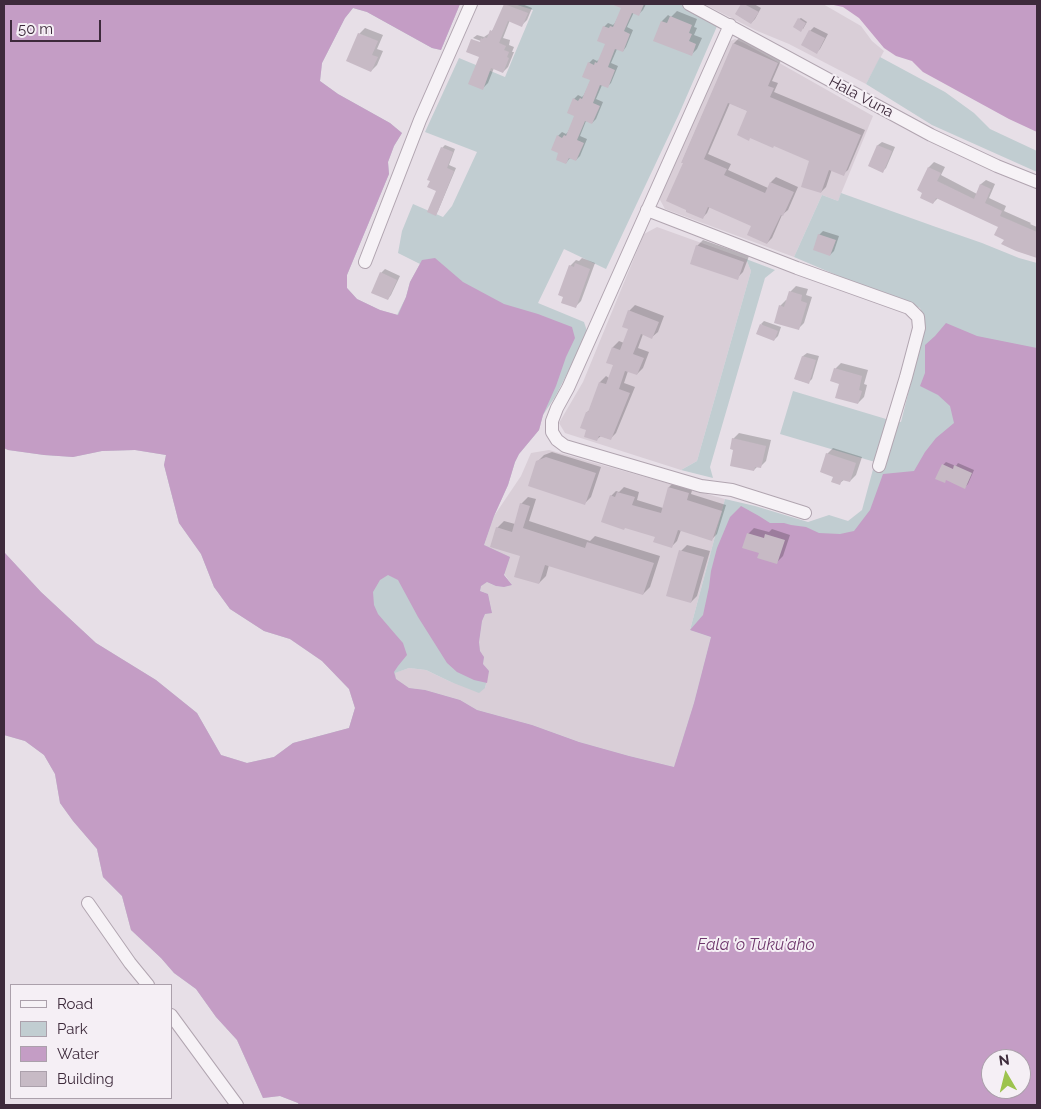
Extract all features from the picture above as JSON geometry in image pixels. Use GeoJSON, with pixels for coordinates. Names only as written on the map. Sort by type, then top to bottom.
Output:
{"type":"FeatureCollection","features":[{"type":"Feature","properties":{"kind":"street"},"geometry":{"type":"LineString","coordinates":[[365,262],[420,120],[471,4]]}},
{"type":"Feature","properties":{"kind":"street","name":"Hala Vuna"},"geometry":{"type":"LineString","coordinates":[[688,4],[931,135],[997,166],[1037,182]]}},
{"type":"Feature","properties":{"kind":"street"},"geometry":{"type":"LineString","coordinates":[[730,25],[568,388],[557,408],[552,421],[552,432],[557,440],[565,446],[701,486],[732,490],[805,513]]}},
{"type":"Feature","properties":{"kind":"street"},"geometry":{"type":"LineString","coordinates":[[647,210],[797,268],[909,308],[918,317],[919,328],[880,466]]}},
{"type":"Feature","properties":{"kind":"street"},"geometry":{"type":"LineString","coordinates":[[88,903],[147,984]]}},
{"type":"Feature","properties":{"kind":"street"},"geometry":{"type":"LineString","coordinates":[[172,1016],[237,1105]]}},
{"type":"Feature","properties":{"kind":"shaded area"},"geometry":{"type":"Polygon","coordinates":[[[704,4],[823,4],[861,26],[872,41],[884,51],[866,84],[789,44],[755,30],[704,4]]]}},
{"type":"Feature","properties":{"kind":"shaded area"},"geometry":{"type":"Polygon","coordinates":[[[735,39],[873,116],[838,201],[822,195],[794,257],[665,209],[659,198],[726,43],[735,39]]]}},
{"type":"Feature","properties":{"kind":"shaded area"},"geometry":{"type":"Polygon","coordinates":[[[657,227],[746,259],[751,271],[697,461],[681,470],[565,433],[559,423],[583,382],[644,234],[657,227]]]}},
{"type":"Feature","properties":{"kind":"shaded area"},"geometry":{"type":"Polygon","coordinates":[[[549,450],[725,499],[690,630],[711,637],[694,703],[674,767],[579,742],[532,725],[477,710],[460,700],[425,690],[409,688],[396,679],[394,673],[409,668],[426,670],[451,682],[485,688],[489,671],[483,664],[484,657],[480,651],[479,642],[485,614],[492,612],[488,594],[480,591],[481,585],[487,582],[504,587],[512,585],[484,545],[494,516],[521,476],[531,453],[549,450]]]}},
{"type":"Feature","properties":{"kind":"green space"},"geometry":{"type":"Polygon","coordinates":[[[130,4],[460,4],[441,50],[432,48],[367,12],[353,8],[345,18],[322,63],[320,81],[338,94],[390,123],[402,133],[394,146],[388,162],[389,174],[347,275],[347,288],[357,299],[380,310],[397,315],[406,297],[410,282],[420,264],[398,253],[402,231],[413,204],[443,217],[452,206],[477,152],[425,132],[459,58],[505,77],[533,10],[514,4],[680,4],[718,24],[679,114],[606,269],[564,249],[538,303],[584,322],[587,331],[555,397],[543,415],[539,430],[519,454],[515,462],[484,545],[510,557],[504,575],[512,585],[504,587],[487,582],[481,586],[480,591],[488,594],[492,613],[485,614],[479,642],[480,651],[484,657],[483,664],[489,671],[485,688],[479,693],[426,670],[409,668],[395,673],[396,679],[409,688],[425,690],[460,700],[477,710],[532,725],[579,742],[674,767],[694,703],[711,637],[690,630],[725,499],[808,522],[829,515],[848,521],[862,510],[875,462],[780,434],[793,391],[901,422],[923,334],[924,321],[920,308],[794,257],[822,195],[838,201],[841,193],[1037,263],[1037,869],[283,930],[299,1105],[280,1096],[263,1098],[237,1040],[216,1017],[196,989],[174,973],[131,930],[122,896],[103,877],[97,849],[60,803],[55,774],[44,755],[25,741],[4,735],[4,552],[41,592],[96,643],[156,680],[197,713],[221,755],[247,763],[274,757],[293,743],[349,728],[355,708],[349,689],[322,661],[290,639],[264,631],[230,609],[214,587],[201,554],[179,523],[164,465],[166,455],[135,450],[102,451],[73,457],[44,455],[4,448],[436,413],[130,4]]]}},
{"type":"Feature","properties":{"kind":"green space"},"geometry":{"type":"Polygon","coordinates":[[[880,57],[945,92],[974,113],[990,129],[1037,151],[1037,172],[932,125],[866,84],[880,57]]]}},
{"type":"Feature","properties":{"kind":"green space"},"geometry":{"type":"Polygon","coordinates":[[[746,259],[775,270],[765,278],[710,467],[713,478],[681,470],[697,461],[751,271],[746,259]]]}},
{"type":"Feature","properties":{"kind":"water","name":"Fala 'o Tuku'aho"},"geometry":{"type":"Polygon","coordinates":[[[4,4],[460,4],[441,50],[432,48],[367,12],[353,8],[345,18],[322,63],[320,81],[338,94],[390,123],[402,133],[394,146],[388,162],[389,174],[347,275],[347,288],[357,299],[380,310],[398,315],[410,282],[422,260],[435,258],[463,282],[504,304],[572,327],[575,338],[543,415],[539,430],[519,454],[515,462],[484,545],[510,557],[504,575],[512,585],[504,587],[487,582],[481,586],[480,591],[488,594],[492,613],[485,614],[479,642],[480,651],[484,657],[483,664],[489,671],[487,683],[474,680],[457,672],[447,663],[418,617],[398,580],[388,575],[380,580],[373,592],[374,605],[378,614],[403,643],[407,655],[394,672],[396,679],[409,688],[425,690],[460,700],[477,710],[532,725],[579,742],[674,767],[694,703],[711,637],[690,630],[703,615],[717,548],[730,517],[741,506],[770,523],[784,523],[806,527],[819,533],[840,534],[854,531],[870,510],[883,474],[914,471],[936,438],[954,423],[950,406],[938,395],[920,386],[925,373],[925,345],[946,323],[977,336],[1037,348],[1037,1105],[299,1105],[280,1096],[263,1098],[237,1040],[216,1017],[196,989],[174,973],[131,930],[122,896],[103,877],[97,849],[60,803],[55,774],[44,755],[25,741],[4,735],[4,552],[41,592],[96,643],[156,680],[197,713],[221,755],[247,763],[274,757],[293,743],[349,728],[355,708],[349,689],[322,661],[290,639],[264,631],[230,609],[214,587],[201,554],[179,523],[164,465],[166,455],[135,450],[102,451],[73,457],[4,448],[4,4]]]}},
{"type":"Feature","properties":{"kind":"water"},"geometry":{"type":"Polygon","coordinates":[[[829,4],[1037,4],[1037,132],[1009,119],[923,72],[912,61],[896,56],[884,48],[859,18],[843,7],[829,4]]]}},
{"type":"Feature","properties":{"kind":"building"},"geometry":{"type":"Polygon","coordinates":[[[504,4],[528,13],[522,27],[508,21],[499,43],[506,46],[504,50],[509,52],[507,57],[509,58],[503,73],[491,68],[483,90],[468,84],[479,57],[466,52],[471,39],[480,42],[481,38],[487,38],[504,4]]]}},
{"type":"Feature","properties":{"kind":"building"},"geometry":{"type":"Polygon","coordinates":[[[611,4],[644,4],[639,16],[632,13],[624,31],[630,34],[623,52],[615,49],[608,67],[615,70],[608,88],[600,85],[593,103],[600,106],[592,124],[585,121],[577,140],[584,143],[576,161],[569,158],[566,164],[556,160],[558,153],[551,150],[557,135],[562,138],[564,135],[566,136],[574,116],[567,113],[573,98],[578,101],[580,98],[582,99],[590,80],[582,77],[588,62],[594,65],[595,62],[597,63],[605,44],[597,41],[603,26],[613,27],[621,8],[611,4]]]}},
{"type":"Feature","properties":{"kind":"building"},"geometry":{"type":"Polygon","coordinates":[[[741,4],[759,12],[751,24],[735,14],[741,4]]]}},
{"type":"Feature","properties":{"kind":"building"},"geometry":{"type":"Polygon","coordinates":[[[670,16],[692,25],[689,33],[692,34],[689,41],[696,44],[692,56],[653,41],[661,21],[667,23],[670,16]]]}},
{"type":"Feature","properties":{"kind":"building"},"geometry":{"type":"Polygon","coordinates":[[[798,18],[806,23],[801,32],[793,27],[798,18]]]}},
{"type":"Feature","properties":{"kind":"building"},"geometry":{"type":"Polygon","coordinates":[[[809,30],[825,38],[817,54],[801,45],[809,30]]]}},
{"type":"Feature","properties":{"kind":"building"},"geometry":{"type":"Polygon","coordinates":[[[358,33],[378,41],[372,55],[378,57],[371,72],[346,61],[358,33]]]}},
{"type":"Feature","properties":{"kind":"building"},"geometry":{"type":"Polygon","coordinates":[[[733,43],[778,63],[768,86],[774,88],[770,97],[861,135],[844,176],[829,170],[821,193],[801,187],[809,161],[774,146],[773,148],[750,138],[749,141],[737,135],[747,111],[728,103],[704,159],[727,169],[724,175],[765,193],[770,182],[794,192],[767,244],[747,235],[751,226],[708,207],[703,219],[666,201],[733,43]]]}},
{"type":"Feature","properties":{"kind":"building"},"geometry":{"type":"Polygon","coordinates":[[[877,145],[892,151],[883,173],[868,166],[877,145]]]}},
{"type":"Feature","properties":{"kind":"building"},"geometry":{"type":"Polygon","coordinates":[[[441,147],[453,152],[447,168],[454,171],[436,216],[427,212],[436,191],[427,187],[430,181],[427,180],[441,147]]]}},
{"type":"Feature","properties":{"kind":"building"},"geometry":{"type":"Polygon","coordinates":[[[928,167],[941,173],[937,181],[974,199],[980,184],[991,189],[985,203],[1002,211],[1000,216],[1037,232],[1037,258],[1001,244],[1004,240],[994,235],[998,227],[936,198],[933,204],[920,198],[922,193],[917,190],[928,167]]]}},
{"type":"Feature","properties":{"kind":"building"},"geometry":{"type":"Polygon","coordinates":[[[818,234],[836,240],[830,256],[813,250],[818,234]]]}},
{"type":"Feature","properties":{"kind":"building"},"geometry":{"type":"Polygon","coordinates":[[[696,245],[744,262],[738,280],[690,264],[696,245]]]}},
{"type":"Feature","properties":{"kind":"building"},"geometry":{"type":"Polygon","coordinates":[[[575,263],[590,269],[576,308],[561,303],[563,297],[558,295],[569,265],[574,267],[575,263]]]}},
{"type":"Feature","properties":{"kind":"building"},"geometry":{"type":"Polygon","coordinates":[[[380,272],[397,280],[388,300],[371,293],[380,272]]]}},
{"type":"Feature","properties":{"kind":"building"},"geometry":{"type":"Polygon","coordinates":[[[789,291],[802,295],[801,301],[807,303],[799,330],[774,323],[779,305],[784,307],[789,291]]]}},
{"type":"Feature","properties":{"kind":"building"},"geometry":{"type":"Polygon","coordinates":[[[628,310],[659,322],[652,339],[641,334],[633,354],[644,358],[637,375],[625,371],[619,389],[630,393],[611,440],[599,436],[597,441],[584,437],[586,430],[580,428],[599,382],[606,384],[613,365],[606,363],[612,347],[620,350],[628,329],[622,327],[628,310]]]}},
{"type":"Feature","properties":{"kind":"building"},"geometry":{"type":"Polygon","coordinates":[[[760,324],[778,331],[774,341],[756,334],[760,324]]]}},
{"type":"Feature","properties":{"kind":"building"},"geometry":{"type":"Polygon","coordinates":[[[802,356],[816,360],[809,384],[794,379],[802,356]]]}},
{"type":"Feature","properties":{"kind":"building"},"geometry":{"type":"Polygon","coordinates":[[[834,368],[862,376],[859,390],[862,391],[858,404],[835,398],[839,384],[830,381],[834,368]]]}},
{"type":"Feature","properties":{"kind":"building"},"geometry":{"type":"Polygon","coordinates":[[[732,438],[766,446],[761,468],[755,467],[754,471],[730,466],[733,450],[730,449],[732,438]]]}},
{"type":"Feature","properties":{"kind":"building"},"geometry":{"type":"Polygon","coordinates":[[[826,453],[856,463],[850,482],[842,480],[840,485],[831,482],[833,477],[820,472],[826,453]]]}},
{"type":"Feature","properties":{"kind":"building"},"geometry":{"type":"Polygon","coordinates":[[[546,457],[596,473],[585,505],[528,486],[536,461],[546,457]]]}},
{"type":"Feature","properties":{"kind":"building"},"geometry":{"type":"Polygon","coordinates":[[[942,464],[953,469],[954,465],[972,473],[965,489],[946,480],[945,483],[935,479],[942,464]]]}},
{"type":"Feature","properties":{"kind":"building"},"geometry":{"type":"Polygon","coordinates":[[[668,487],[689,493],[687,500],[722,511],[712,541],[678,530],[672,548],[653,542],[655,537],[625,528],[624,530],[601,522],[610,495],[615,497],[617,492],[635,497],[632,505],[661,513],[668,487]]]}},
{"type":"Feature","properties":{"kind":"building"},"geometry":{"type":"Polygon","coordinates":[[[520,503],[530,506],[523,528],[585,548],[587,542],[654,563],[643,595],[545,565],[539,584],[514,577],[520,556],[490,547],[496,527],[512,532],[520,503]]]}},
{"type":"Feature","properties":{"kind":"building"},"geometry":{"type":"Polygon","coordinates":[[[747,533],[764,538],[765,534],[785,540],[777,564],[757,558],[759,553],[742,548],[747,533]]]}},
{"type":"Feature","properties":{"kind":"building"},"geometry":{"type":"Polygon","coordinates":[[[679,550],[704,557],[691,603],[666,596],[679,550]]]}}]}
